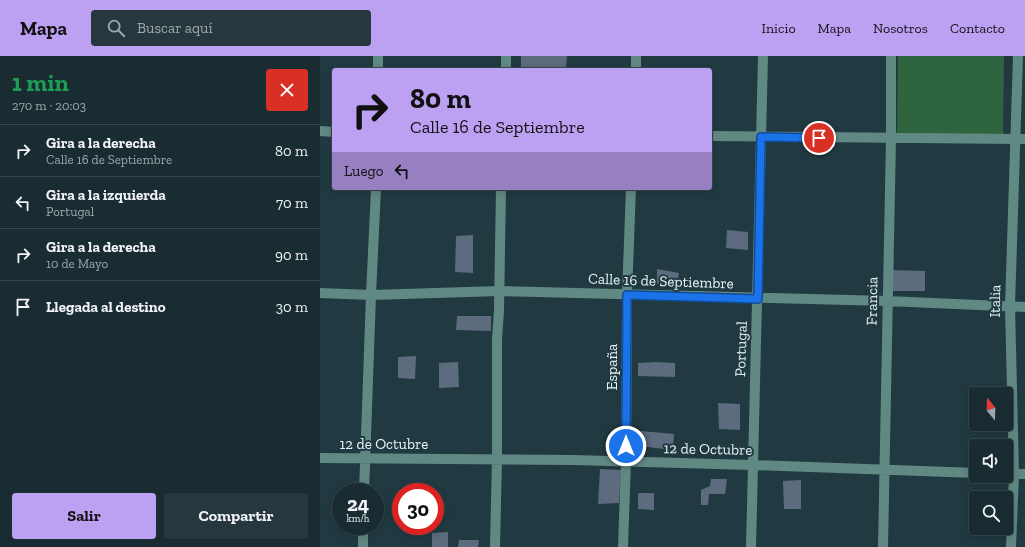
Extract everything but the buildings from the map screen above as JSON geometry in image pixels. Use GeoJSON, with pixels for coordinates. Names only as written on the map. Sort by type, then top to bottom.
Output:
{"type":"FeatureCollection","features":[{"type":"Feature","properties":{"kind":"street"},"geometry":{"type":"LineString","coordinates":[[378,56],[378,68]]}},
{"type":"Feature","properties":{"kind":"street"},"geometry":{"type":"LineString","coordinates":[[506,56],[506,68]]}},
{"type":"Feature","properties":{"kind":"street"},"geometry":{"type":"LineString","coordinates":[[636,56],[636,68]]}},
{"type":"Feature","properties":{"kind":"street","name":"Portugal"},"geometry":{"type":"LineString","coordinates":[[751,547],[763,56]]}},
{"type":"Feature","properties":{"kind":"street","name":"Francia"},"geometry":{"type":"LineString","coordinates":[[882,547],[885,471],[891,56]]}},
{"type":"Feature","properties":{"kind":"street","name":"Italia"},"geometry":{"type":"LineString","coordinates":[[1010,439],[1010,306],[1020,139],[1018,56]]}},
{"type":"Feature","properties":{"kind":"street"},"geometry":{"type":"LineString","coordinates":[[320,131],[332,132]]}},
{"type":"Feature","properties":{"kind":"street"},"geometry":{"type":"LineString","coordinates":[[712,136],[1020,139]]}},
{"type":"Feature","properties":{"kind":"street"},"geometry":{"type":"LineString","coordinates":[[364,483],[370,295],[376,190]]}},
{"type":"Feature","properties":{"kind":"street"},"geometry":{"type":"LineString","coordinates":[[495,547],[497,339],[502,190]]}},
{"type":"Feature","properties":{"kind":"street","name":"España"},"geometry":{"type":"LineString","coordinates":[[623,547],[626,462],[627,295],[631,190]]}},
{"type":"Feature","properties":{"kind":"street","name":"Calle 16 de Septiembre"},"geometry":{"type":"LineString","coordinates":[[320,293],[370,295],[499,291],[758,299],[887,301],[1025,307]]}},
{"type":"Feature","properties":{"kind":"street","name":"12 de Octubre"},"geometry":{"type":"LineString","coordinates":[[320,458],[497,459],[752,465],[969,473]]}},
{"type":"Feature","properties":{"kind":"street"},"geometry":{"type":"LineString","coordinates":[[1013,474],[1025,474]]}},
{"type":"Feature","properties":{"kind":"street","name":"Italia"},"geometry":{"type":"LineString","coordinates":[[1010,483],[1011,547]]}},
{"type":"Feature","properties":{"kind":"street"},"geometry":{"type":"LineString","coordinates":[[363,535],[363,547]]}},
{"type":"Feature","properties":{"kind":"green space"},"geometry":{"type":"Polygon","coordinates":[[[898,56],[1004,56],[1003,136],[897,135],[898,56]]]}},
{"type":"Feature","properties":{"kind":"route"},"geometry":{"type":"LineString","coordinates":[[626,446],[627,295],[758,299],[761,137],[819,138]]}}]}
